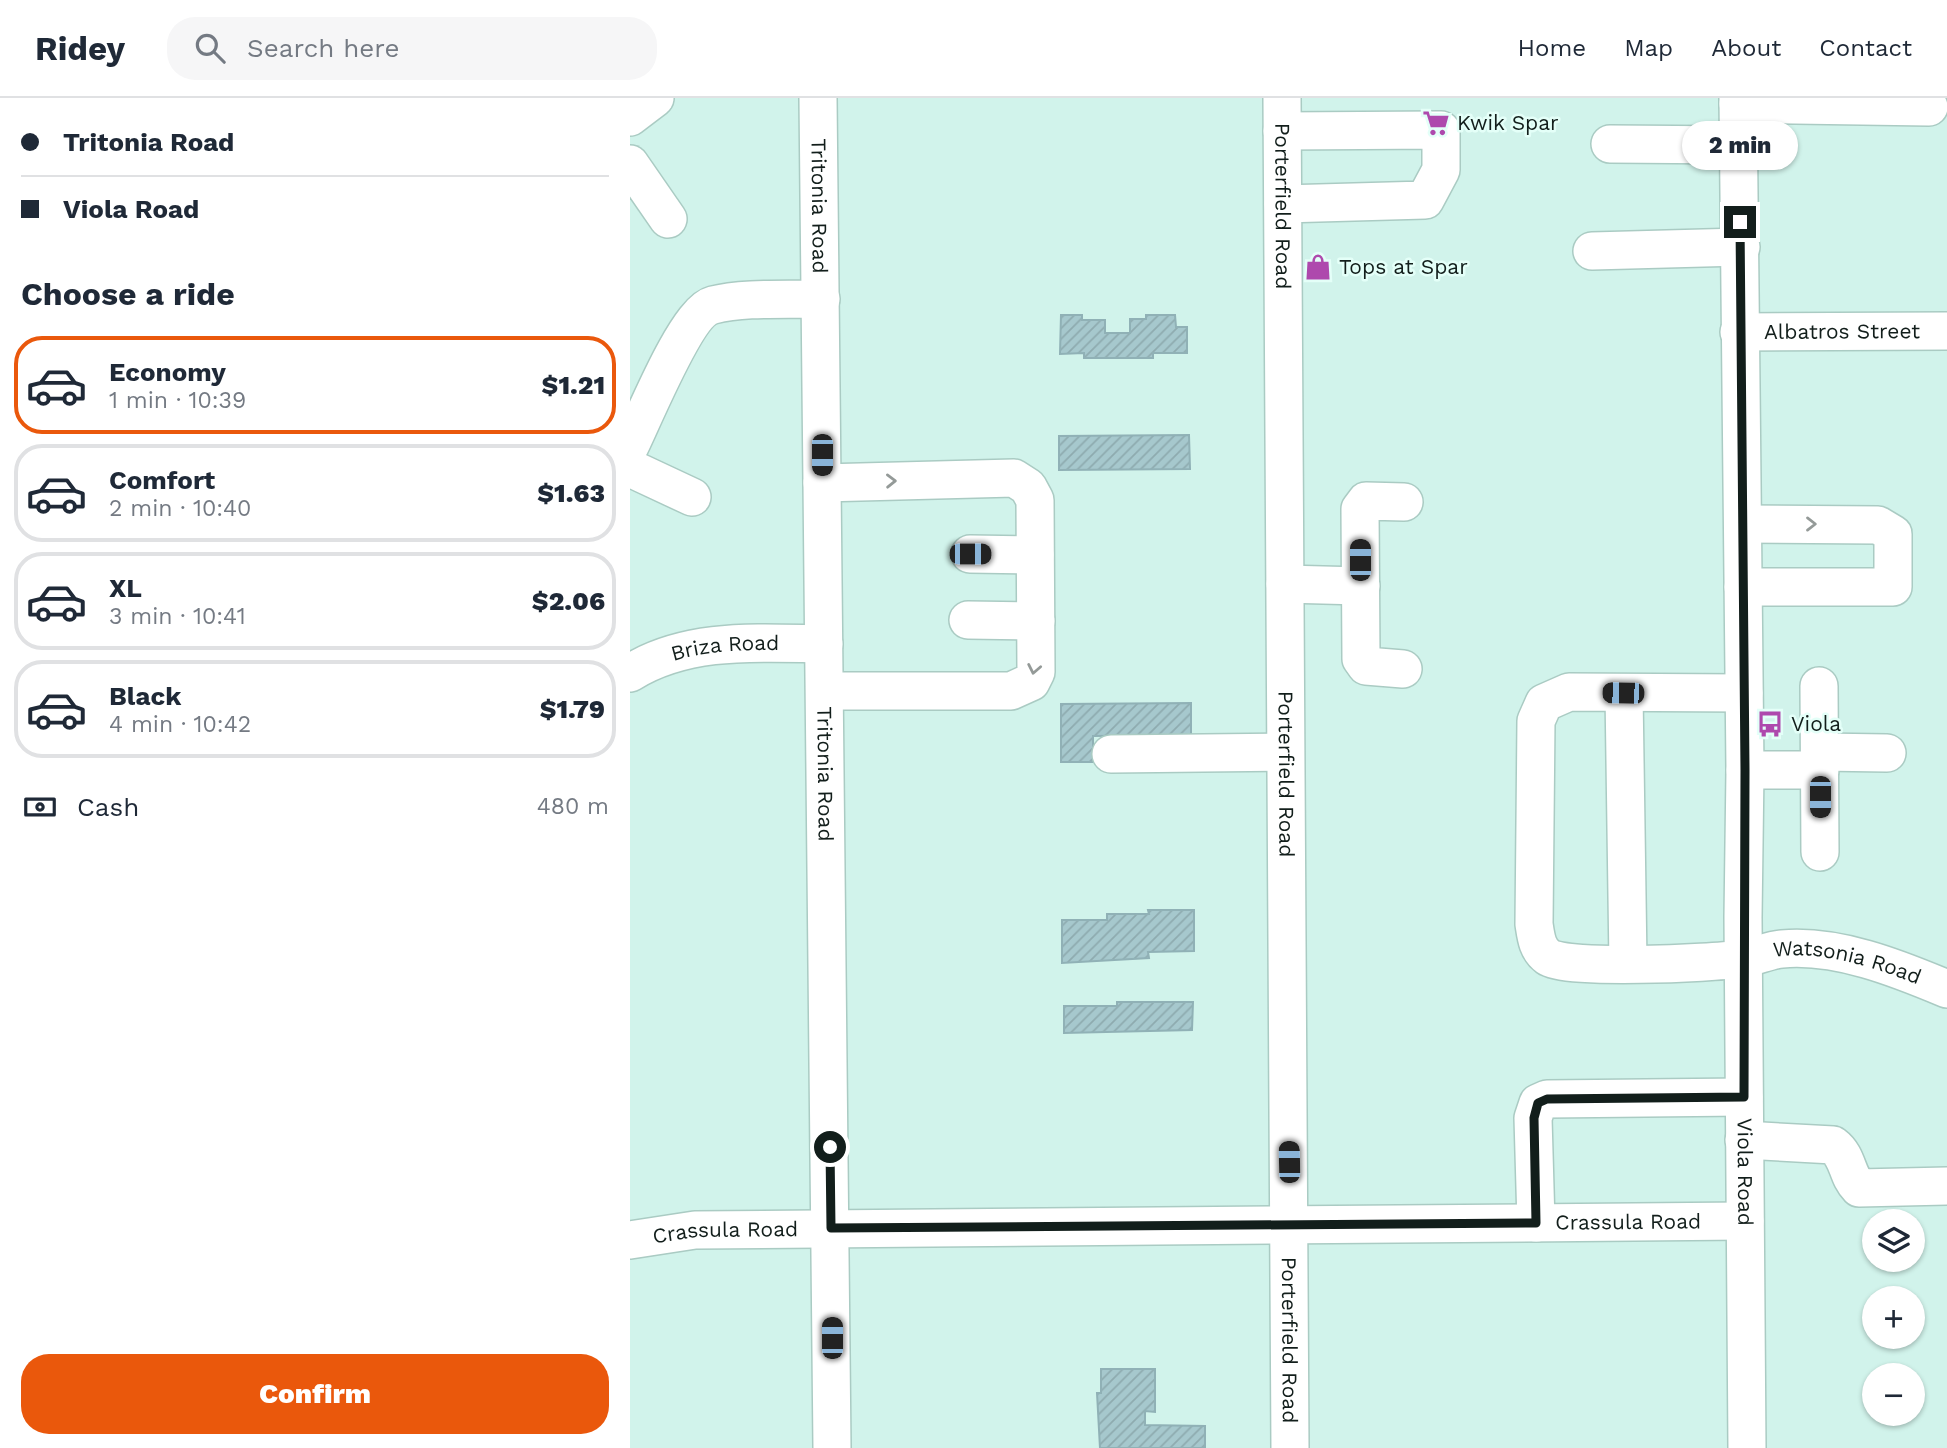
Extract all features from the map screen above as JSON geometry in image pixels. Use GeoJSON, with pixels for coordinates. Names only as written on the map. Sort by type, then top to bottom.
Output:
{"type":"FeatureCollection","features":[{"type":"Feature","properties":{"kind":"street"},"geometry":{"type":"LineString","coordinates":[[630,117],[655,98]]}},
{"type":"Feature","properties":{"kind":"street","name":"Tritonia Road"},"geometry":{"type":"LineString","coordinates":[[818,98],[832,1448]]}},
{"type":"Feature","properties":{"kind":"street"},"geometry":{"type":"LineString","coordinates":[[1738,101],[1929,107]]}},
{"type":"Feature","properties":{"kind":"street","name":"Viola Road"},"geometry":{"type":"LineString","coordinates":[[1738,101],[1745,770],[1747,1448]]}},
{"type":"Feature","properties":{"kind":"street"},"geometry":{"type":"LineString","coordinates":[[1282,115],[1441,130],[1441,170],[1425,200],[1283,204]]}},
{"type":"Feature","properties":{"kind":"street","name":"Porterfield Road"},"geometry":{"type":"LineString","coordinates":[[1282,115],[1290,1448]]}},
{"type":"Feature","properties":{"kind":"street"},"geometry":{"type":"LineString","coordinates":[[1610,145],[1739,145]]}},
{"type":"Feature","properties":{"kind":"street"},"geometry":{"type":"LineString","coordinates":[[633,168],[668,219]]}},
{"type":"Feature","properties":{"kind":"street"},"geometry":{"type":"LineString","coordinates":[[1592,251],[1741,247]]}},
{"type":"Feature","properties":{"kind":"street"},"geometry":{"type":"LineString","coordinates":[[630,446],[685,331],[705,308],[723,303],[821,299]]}},
{"type":"Feature","properties":{"kind":"street","name":"Albatros Street"},"geometry":{"type":"LineString","coordinates":[[1739,332],[1947,331]]}},
{"type":"Feature","properties":{"kind":"street"},"geometry":{"type":"LineString","coordinates":[[630,468],[692,497]]}},
{"type":"Feature","properties":{"kind":"street"},"geometry":{"type":"LineString","coordinates":[[822,483],[1014,478],[1035,496],[1035,677],[1026,686],[1012,691],[825,691]]}},
{"type":"Feature","properties":{"kind":"street"},"geometry":{"type":"LineString","coordinates":[[1403,669],[1366,666],[1361,659],[1360,509],[1366,501],[1404,502]]}},
{"type":"Feature","properties":{"kind":"street"},"geometry":{"type":"LineString","coordinates":[[1743,524],[1878,525],[1893,534],[1892,587],[1743,587]]}},
{"type":"Feature","properties":{"kind":"street"},"geometry":{"type":"LineString","coordinates":[[970,554],[1035,555]]}},
{"type":"Feature","properties":{"kind":"street"},"geometry":{"type":"LineString","coordinates":[[1285,584],[1360,586]]}},
{"type":"Feature","properties":{"kind":"street"},"geometry":{"type":"LineString","coordinates":[[968,620],[1036,621]]}},
{"type":"Feature","properties":{"kind":"street","name":"Briza Road"},"geometry":{"type":"LineString","coordinates":[[630,673],[643,665],[686,650],[730,643],[824,644]]}},
{"type":"Feature","properties":{"kind":"street"},"geometry":{"type":"LineString","coordinates":[[1819,686],[1820,852]]}},
{"type":"Feature","properties":{"kind":"street","name":"Watsonia Road"},"geometry":{"type":"LineString","coordinates":[[1623,693],[1569,692],[1550,698],[1540,710],[1536,721],[1534,924],[1540,949],[1553,960],[1690,964],[1744,959],[1781,949],[1819,952],[1885,965],[1947,989]]}},
{"type":"Feature","properties":{"kind":"street"},"geometry":{"type":"LineString","coordinates":[[1628,963],[1623,693],[1744,693]]}},
{"type":"Feature","properties":{"kind":"street"},"geometry":{"type":"LineString","coordinates":[[1111,754],[1284,752]]}},
{"type":"Feature","properties":{"kind":"street"},"geometry":{"type":"LineString","coordinates":[[1745,770],[1887,753]]}},
{"type":"Feature","properties":{"kind":"street"},"geometry":{"type":"LineString","coordinates":[[1536,1223],[1534,1118],[1538,1103],[1547,1099],[1744,1097]]}},
{"type":"Feature","properties":{"kind":"street"},"geometry":{"type":"LineString","coordinates":[[1744,1140],[1833,1146],[1847,1160],[1854,1182],[1859,1188],[1947,1186]]}},
{"type":"Feature","properties":{"kind":"street"},"geometry":{"type":"LineString","coordinates":[[630,1216],[630,1240]]}},
{"type":"Feature","properties":{"kind":"street","name":"Crassula Road"},"geometry":{"type":"LineString","coordinates":[[630,1240],[695,1230],[1745,1221]]}},
{"type":"Feature","properties":{"kind":"building"},"geometry":{"type":"Polygon","coordinates":[[[1061,315],[1082,315],[1082,320],[1105,320],[1105,333],[1130,333],[1130,319],[1146,319],[1146,315],[1175,315],[1176,327],[1187,327],[1187,353],[1153,353],[1153,358],[1084,358],[1084,353],[1060,354],[1061,315]]]}},
{"type":"Feature","properties":{"kind":"building"},"geometry":{"type":"Polygon","coordinates":[[[1189,435],[1190,469],[1059,470],[1059,436],[1189,435]]]}},
{"type":"Feature","properties":{"kind":"building"},"geometry":{"type":"Polygon","coordinates":[[[1191,703],[1191,735],[1093,736],[1093,762],[1061,762],[1061,704],[1191,703]]]}},
{"type":"Feature","properties":{"kind":"building"},"geometry":{"type":"Polygon","coordinates":[[[1148,910],[1194,910],[1194,951],[1148,952],[1149,958],[1062,963],[1062,920],[1107,920],[1107,914],[1149,914],[1148,910]]]}},
{"type":"Feature","properties":{"kind":"building"},"geometry":{"type":"Polygon","coordinates":[[[1117,1002],[1193,1002],[1192,1030],[1064,1033],[1064,1006],[1117,1006],[1117,1002]]]}},
{"type":"Feature","properties":{"kind":"building"},"geometry":{"type":"Polygon","coordinates":[[[1101,1369],[1155,1369],[1155,1412],[1145,1411],[1145,1425],[1205,1426],[1205,1448],[1100,1448],[1097,1393],[1101,1393],[1101,1369]]]}},
{"type":"Feature","properties":{"kind":"place","name":"Kwik Spar"},"geometry":{"type":"Point","coordinates":[1436,123]}},
{"type":"Feature","properties":{"kind":"place","name":"Tops at Spar"},"geometry":{"type":"Point","coordinates":[1318,267]}},
{"type":"Feature","properties":{"kind":"place","name":"Viola"},"geometry":{"type":"Point","coordinates":[1770,724]}},
{"type":"Feature","properties":{"kind":"route"},"geometry":{"type":"LineString","coordinates":[[830,1147],[831,1228],[1536,1223],[1534,1118],[1538,1103],[1547,1099],[1744,1097],[1745,770],[1740,222]]}}]}
